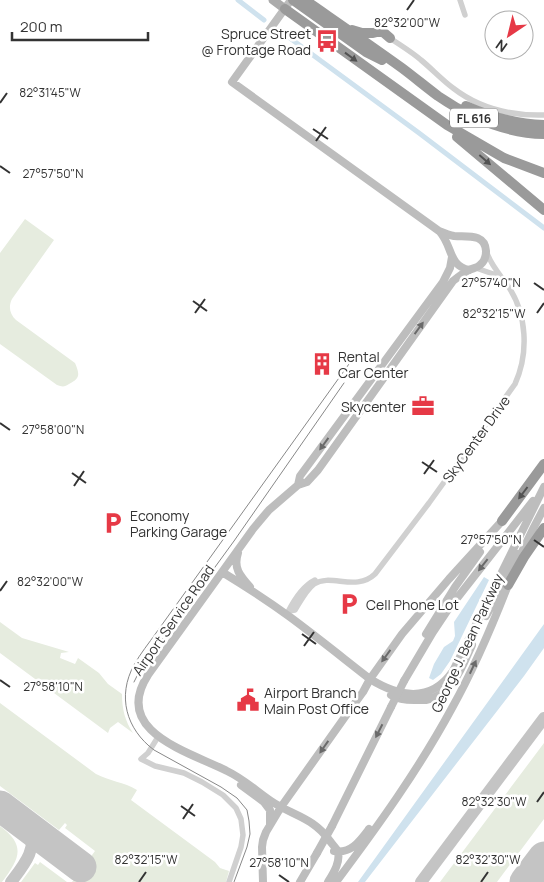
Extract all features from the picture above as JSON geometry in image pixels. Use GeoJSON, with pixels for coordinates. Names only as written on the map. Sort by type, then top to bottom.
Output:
{"type":"FeatureCollection","features":[{"type":"Feature","properties":{"kind":"highway","name":"FL 616"},"geometry":{"type":"LineString","coordinates":[[306,0],[464,113],[483,122],[509,130],[544,134]]}},
{"type":"Feature","properties":{"kind":"highway"},"geometry":{"type":"LineString","coordinates":[[290,3],[366,52],[403,69]]}},
{"type":"Feature","properties":{"kind":"highway","name":"FL 616"},"geometry":{"type":"LineString","coordinates":[[290,3],[420,106],[455,130],[504,158],[544,173]]}},
{"type":"Feature","properties":{"kind":"highway"},"geometry":{"type":"LineString","coordinates":[[346,28],[362,33],[383,32],[390,38]]}},
{"type":"Feature","properties":{"kind":"highway"},"geometry":{"type":"LineString","coordinates":[[379,52],[376,47],[378,38],[383,36],[390,38]]}},
{"type":"Feature","properties":{"kind":"highway"},"geometry":{"type":"LineString","coordinates":[[415,78],[465,106],[484,114],[508,121],[544,125]]}},
{"type":"Feature","properties":{"kind":"highway"},"geometry":{"type":"LineString","coordinates":[[420,106],[544,210]]}},
{"type":"Feature","properties":{"kind":"highway"},"geometry":{"type":"LineString","coordinates":[[502,521],[544,464]]}},
{"type":"Feature","properties":{"kind":"highway"},"geometry":{"type":"LineString","coordinates":[[508,585],[539,527]]}},
{"type":"Feature","properties":{"kind":"main road","name":"FL 616"},"geometry":{"type":"LineString","coordinates":[[272,0],[290,3]]}},
{"type":"Feature","properties":{"kind":"street"},"geometry":{"type":"LineString","coordinates":[[460,0],[465,15]]}},
{"type":"Feature","properties":{"kind":"street"},"geometry":{"type":"LineString","coordinates":[[290,3],[232,82],[439,231],[448,235],[477,237],[485,246],[486,257],[483,262],[473,269]]}},
{"type":"Feature","properties":{"kind":"street"},"geometry":{"type":"LineString","coordinates":[[390,38],[420,59],[453,88],[484,107],[516,114],[544,115]]}},
{"type":"Feature","properties":{"kind":"street"},"geometry":{"type":"LineString","coordinates":[[439,231],[446,240],[458,266],[499,276]]}},
{"type":"Feature","properties":{"kind":"street"},"geometry":{"type":"LineString","coordinates":[[452,256],[453,246],[460,238],[465,236]]}},
{"type":"Feature","properties":{"kind":"street","name":"SkyCenter Drive"},"geometry":{"type":"LineString","coordinates":[[288,613],[304,588],[315,580],[322,578],[362,581],[376,574],[516,381],[524,351],[522,324],[514,296],[507,284],[499,276],[486,251]]}},
{"type":"Feature","properties":{"kind":"street","name":"Airport Service Road"},"geometry":{"type":"LineString","coordinates":[[298,485],[300,476],[443,282],[450,268],[452,256]]}},
{"type":"Feature","properties":{"kind":"street","name":"Airport Service Road"},"geometry":{"type":"LineString","coordinates":[[338,852],[330,848],[318,832],[227,771],[182,751],[158,737],[150,730],[141,716],[138,703],[139,691],[148,675],[253,529],[269,510],[298,485],[307,482],[318,470],[453,281],[458,276],[473,269]]}},
{"type":"Feature","properties":{"kind":"street"},"geometry":{"type":"LineString","coordinates":[[370,679],[392,691],[412,694],[430,690],[448,679],[463,653],[544,486]]}},
{"type":"Feature","properties":{"kind":"street","name":"George J. Bean Parkway"},"geometry":{"type":"LineString","coordinates":[[300,882],[332,826],[404,681],[433,632],[544,486]]}},
{"type":"Feature","properties":{"kind":"street"},"geometry":{"type":"LineString","coordinates":[[222,572],[288,613],[380,689],[393,697],[407,700],[425,700],[440,695],[451,685],[460,671],[493,601],[539,527],[544,508]]}},
{"type":"Feature","properties":{"kind":"street"},"geometry":{"type":"LineString","coordinates":[[263,882],[263,840],[281,807],[364,692],[370,679],[402,634],[502,521]]}},
{"type":"Feature","properties":{"kind":"street"},"geometry":{"type":"LineString","coordinates":[[404,681],[425,636],[438,614],[502,521]]}},
{"type":"Feature","properties":{"kind":"street"},"geometry":{"type":"LineString","coordinates":[[240,547],[235,564],[237,571],[248,586],[260,596]]}},
{"type":"Feature","properties":{"kind":"street","name":"George J. Bean Parkway"},"geometry":{"type":"LineString","coordinates":[[336,882],[373,832],[434,740],[461,692],[508,585]]}},
{"type":"Feature","properties":{"kind":"street"},"geometry":{"type":"LineString","coordinates":[[158,737],[148,754],[141,759],[155,766],[184,773],[202,782],[228,799],[239,814],[243,835],[241,847],[229,882]]}},
{"type":"Feature","properties":{"kind":"street"},"geometry":{"type":"LineString","coordinates":[[227,771],[241,785],[264,802],[270,810],[270,825]]}},
{"type":"Feature","properties":{"kind":"street"},"geometry":{"type":"LineString","coordinates":[[328,882],[338,860],[338,852],[351,848],[358,842],[408,780]]}},
{"type":"Feature","properties":{"kind":"shaded area"},"geometry":{"type":"Polygon","coordinates":[[[25,219],[54,240],[12,299],[10,310],[16,320],[75,363],[78,376],[65,386],[57,385],[0,344],[0,253],[25,219]]]}},
{"type":"Feature","properties":{"kind":"shaded area"},"geometry":{"type":"Polygon","coordinates":[[[0,622],[22,638],[69,652],[61,653],[60,658],[75,664],[78,658],[99,673],[108,684],[122,694],[124,715],[133,733],[118,722],[110,728],[108,733],[0,653],[0,622]]]}},
{"type":"Feature","properties":{"kind":"shaded area"},"geometry":{"type":"Polygon","coordinates":[[[0,703],[96,774],[137,790],[131,800],[215,862],[220,868],[229,871],[226,882],[72,882],[95,851],[65,828],[67,825],[65,823],[59,830],[0,786],[0,703]]]}},
{"type":"Feature","properties":{"kind":"shaded area"},"geometry":{"type":"Polygon","coordinates":[[[544,743],[544,819],[497,882],[440,882],[544,743]]]}},
{"type":"Feature","properties":{"kind":"shaded area"},"geometry":{"type":"Polygon","coordinates":[[[0,826],[14,840],[18,853],[13,866],[2,882],[0,882],[0,826]]]}},
{"type":"Feature","properties":{"kind":"shaded area"},"geometry":{"type":"Polygon","coordinates":[[[40,862],[67,882],[21,882],[35,863],[38,865],[40,862]]]}},
{"type":"Feature","properties":{"kind":"water"},"geometry":{"type":"Polygon","coordinates":[[[484,577],[489,580],[450,661],[441,674],[433,680],[429,678],[434,664],[444,647],[453,641],[455,636],[454,622],[484,577]]]}},
{"type":"Feature","properties":{"kind":"water"},"geometry":{"type":"Polygon","coordinates":[[[544,624],[544,648],[524,676],[365,882],[358,882],[544,624]]]}},
{"type":"Feature","properties":{"kind":"waterway"},"geometry":{"type":"LineString","coordinates":[[238,0],[264,20]]}},
{"type":"Feature","properties":{"kind":"waterway"},"geometry":{"type":"LineString","coordinates":[[283,33],[544,228]]}},
{"type":"Feature","properties":{"kind":"taxiway"},"geometry":{"type":"LineString","coordinates":[[421,882],[544,718]]}},
{"type":"Feature","properties":{"kind":"taxiway"},"geometry":{"type":"LineString","coordinates":[[11,882],[25,863],[31,849],[32,835],[29,827]]}},
{"type":"Feature","properties":{"kind":"runway"},"geometry":{"type":"LineString","coordinates":[[0,806],[81,867]]}},
{"type":"Feature","properties":{"kind":"runway"},"geometry":{"type":"LineString","coordinates":[[525,882],[544,857]]}},
{"type":"Feature","properties":{"kind":"tram line"},"geometry":{"type":"LineString","coordinates":[[234,882],[250,834],[247,810],[237,798],[221,787],[154,750],[144,742],[131,722],[127,711],[125,700],[126,688],[134,665],[142,653],[354,357]]}},
{"type":"Feature","properties":{"kind":"tram line"},"geometry":{"type":"LineString","coordinates":[[134,682],[140,670],[234,541],[344,383]]}},
{"type":"Feature","properties":{"kind":"place","name":"Spruce Street @ Frontage Road"},"geometry":{"type":"Point","coordinates":[327,41]}},
{"type":"Feature","properties":{"kind":"place","name":"Rental Car Center"},"geometry":{"type":"Point","coordinates":[322,364]}},
{"type":"Feature","properties":{"kind":"place","name":"Skycenter"},"geometry":{"type":"Point","coordinates":[423,406]}},
{"type":"Feature","properties":{"kind":"place","name":"Economy Parking Garage"},"geometry":{"type":"Point","coordinates":[113,523]}},
{"type":"Feature","properties":{"kind":"place","name":"Cell Phone Lot"},"geometry":{"type":"Point","coordinates":[349,604]}},
{"type":"Feature","properties":{"kind":"place","name":"Airport Branch Main Post Office"},"geometry":{"type":"Point","coordinates":[248,700]}}]}
